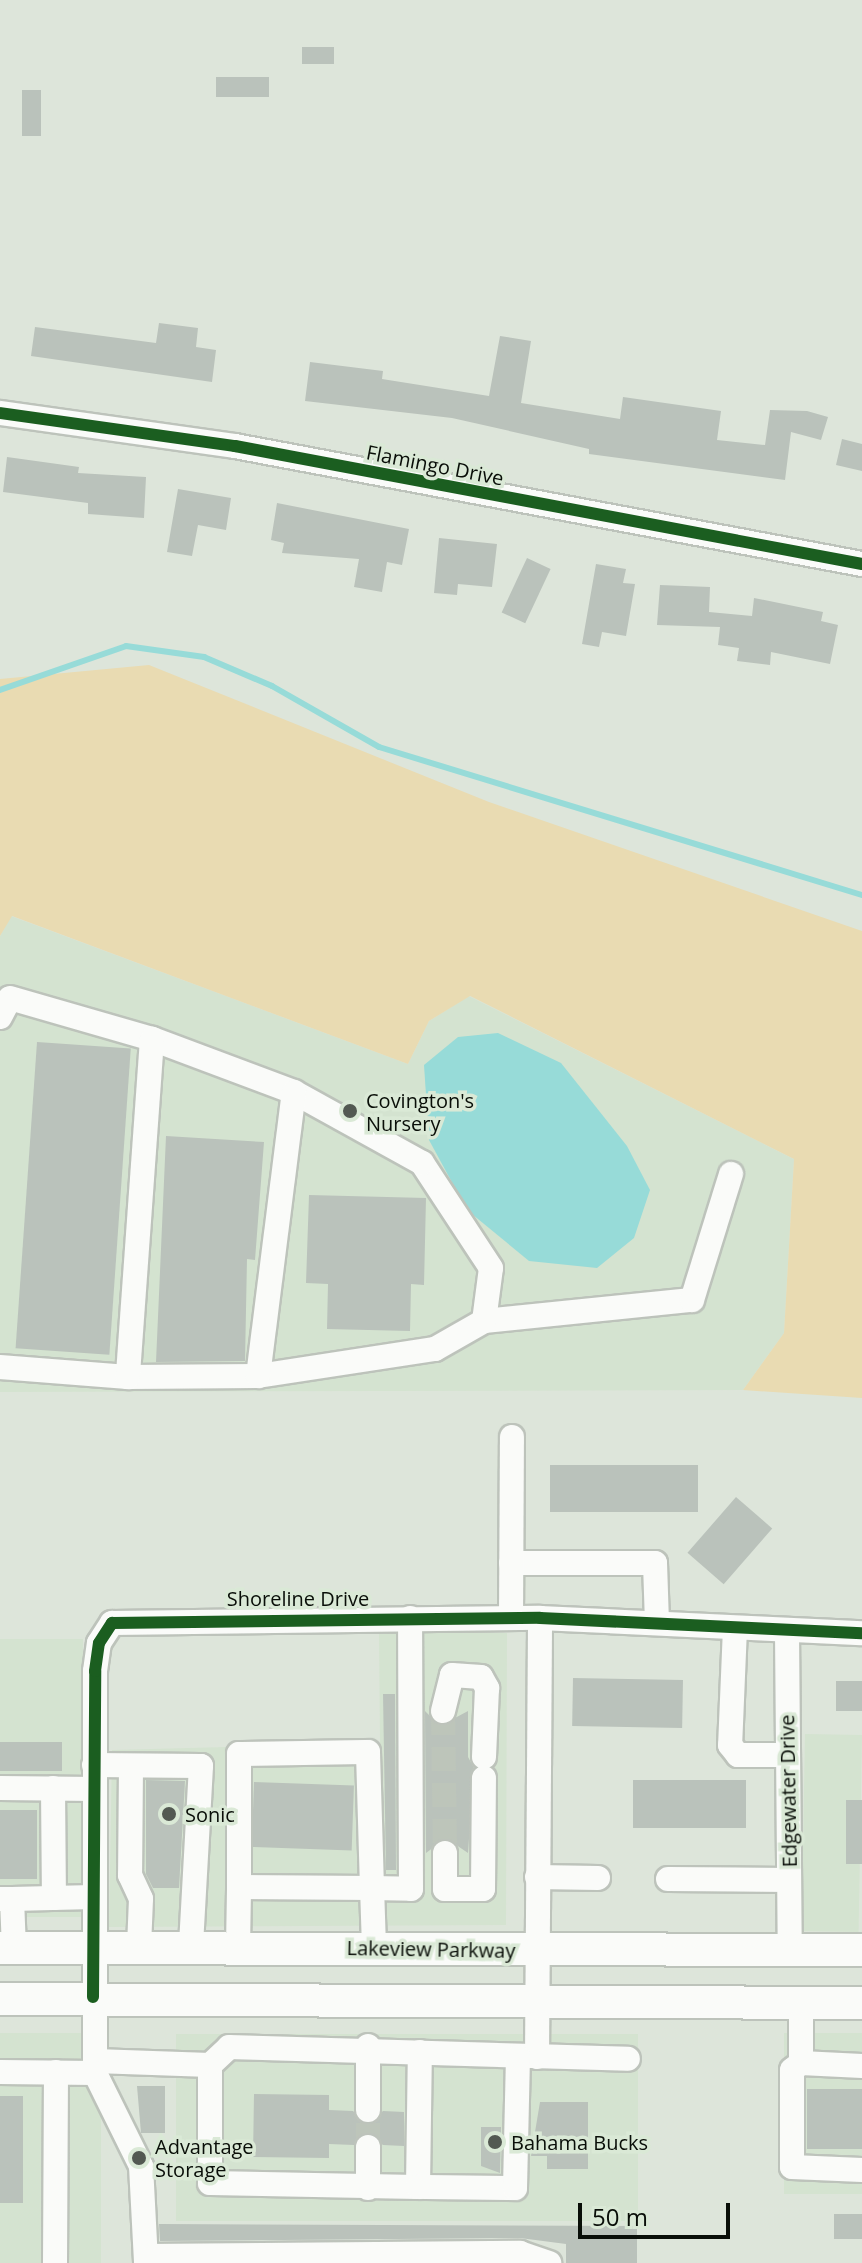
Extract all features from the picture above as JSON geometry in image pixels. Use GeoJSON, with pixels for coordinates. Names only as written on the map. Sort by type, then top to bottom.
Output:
{"type":"FeatureCollection","features":[{"type":"Feature","properties":{"kind":"main road","name":"Lakeview Parkway"},"geometry":{"type":"LineString","coordinates":[[7,1948],[862,1950]]}},
{"type":"Feature","properties":{"kind":"main road"},"geometry":{"type":"LineString","coordinates":[[0,1999],[93,1997],[862,2003]]}},
{"type":"Feature","properties":{"kind":"street","name":"Flamingo Drive"},"geometry":{"type":"LineString","coordinates":[[0,413],[235,446],[862,564]]}},
{"type":"Feature","properties":{"kind":"street"},"geometry":{"type":"LineString","coordinates":[[0,1017],[10,998],[152,1039],[294,1092],[422,1163],[491,1268],[484,1321]]}},
{"type":"Feature","properties":{"kind":"street"},"geometry":{"type":"LineString","coordinates":[[128,1377],[152,1039]]}},
{"type":"Feature","properties":{"kind":"street"},"geometry":{"type":"LineString","coordinates":[[258,1376],[294,1092]]}},
{"type":"Feature","properties":{"kind":"street"},"geometry":{"type":"LineString","coordinates":[[0,1367],[128,1377],[258,1376],[435,1349],[484,1321],[692,1300],[731,1174]]}},
{"type":"Feature","properties":{"kind":"street"},"geometry":{"type":"LineString","coordinates":[[511,1618],[512,1437]]}},
{"type":"Feature","properties":{"kind":"street"},"geometry":{"type":"LineString","coordinates":[[511,1563],[655,1563],[657,1622]]}},
{"type":"Feature","properties":{"kind":"street"},"geometry":{"type":"LineString","coordinates":[[410,1618],[411,1889]]}},
{"type":"Feature","properties":{"kind":"street"},"geometry":{"type":"LineString","coordinates":[[210,2065],[210,2183],[368,2188],[515,2188],[527,2057],[536,2000],[540,1618]]}},
{"type":"Feature","properties":{"kind":"street","name":"Shoreline Drive"},"geometry":{"type":"LineString","coordinates":[[95,2067],[95,1671],[99,1643],[112,1623],[540,1618],[657,1622],[787,1632],[862,1633]]}},
{"type":"Feature","properties":{"kind":"street"},"geometry":{"type":"LineString","coordinates":[[735,1628],[730,1745],[738,1755],[788,1755]]}},
{"type":"Feature","properties":{"kind":"street","name":"Edgewater Drive"},"geometry":{"type":"LineString","coordinates":[[787,1632],[790,1950]]}},
{"type":"Feature","properties":{"kind":"street"},"geometry":{"type":"LineString","coordinates":[[239,1887],[483,1889],[487,1688],[481,1677],[452,1675],[443,1711]]}},
{"type":"Feature","properties":{"kind":"street"},"geometry":{"type":"LineString","coordinates":[[238,1947],[239,1754],[368,1752],[374,1947]]}},
{"type":"Feature","properties":{"kind":"street"},"geometry":{"type":"LineString","coordinates":[[131,1766],[130,1875],[141,1899],[139,1947]]}},
{"type":"Feature","properties":{"kind":"street"},"geometry":{"type":"LineString","coordinates":[[0,1788],[53,1788],[131,1766],[201,1766],[191,1947]]}},
{"type":"Feature","properties":{"kind":"street"},"geometry":{"type":"LineString","coordinates":[[53,1788],[54,1898]]}},
{"type":"Feature","properties":{"kind":"street"},"geometry":{"type":"LineString","coordinates":[[445,1853],[445,1889]]}},
{"type":"Feature","properties":{"kind":"street"},"geometry":{"type":"LineString","coordinates":[[537,1877],[598,1878]]}},
{"type":"Feature","properties":{"kind":"street"},"geometry":{"type":"LineString","coordinates":[[668,1879],[789,1880]]}},
{"type":"Feature","properties":{"kind":"street"},"geometry":{"type":"LineString","coordinates":[[7,1948],[6,1899],[93,1897]]}},
{"type":"Feature","properties":{"kind":"street"},"geometry":{"type":"LineString","coordinates":[[801,2003],[801,2063]]}},
{"type":"Feature","properties":{"kind":"street"},"geometry":{"type":"LineString","coordinates":[[0,2072],[210,2065],[229,2047],[368,2046],[420,2052],[628,2059]]}},
{"type":"Feature","properties":{"kind":"street"},"geometry":{"type":"LineString","coordinates":[[368,2046],[368,2110]]}},
{"type":"Feature","properties":{"kind":"street"},"geometry":{"type":"LineString","coordinates":[[418,2187],[420,2052]]}},
{"type":"Feature","properties":{"kind":"street"},"geometry":{"type":"LineString","coordinates":[[862,2066],[801,2063],[792,2070],[792,2167],[862,2170]]}},
{"type":"Feature","properties":{"kind":"street"},"geometry":{"type":"LineString","coordinates":[[95,2067],[141,2166],[146,2260],[520,2253],[549,2263]]}},
{"type":"Feature","properties":{"kind":"street"},"geometry":{"type":"LineString","coordinates":[[55,2263],[56,2072]]}},
{"type":"Feature","properties":{"kind":"street"},"geometry":{"type":"LineString","coordinates":[[368,2147],[368,2188]]}},
{"type":"Feature","properties":{"kind":"shaded area"},"geometry":{"type":"Polygon","coordinates":[[[149,665],[489,802],[862,931],[862,1398],[743,1390],[784,1333],[794,1159],[470,996],[429,1021],[408,1064],[12,916],[0,936],[0,679],[149,665]]]}},
{"type":"Feature","properties":{"kind":"shaded area","name":"Covington's Nursery"},"geometry":{"type":"Polygon","coordinates":[[[11,916],[408,1064],[429,1021],[469,996],[794,1159],[784,1333],[743,1390],[0,1392],[0,936],[11,916]]]}},
{"type":"Feature","properties":{"kind":"shaded area"},"geometry":{"type":"Polygon","coordinates":[[[379,1631],[507,1633],[506,1925],[109,1927],[112,1750],[380,1743],[379,1631]]]}},
{"type":"Feature","properties":{"kind":"shaded area"},"geometry":{"type":"Polygon","coordinates":[[[0,1639],[83,1639],[83,1917],[0,1917],[0,1639]]]}},
{"type":"Feature","properties":{"kind":"shaded area"},"geometry":{"type":"Polygon","coordinates":[[[805,1734],[862,1735],[859,1932],[802,1931],[805,1734]]]}},
{"type":"Feature","properties":{"kind":"shaded area"},"geometry":{"type":"Polygon","coordinates":[[[0,2033],[101,2033],[101,2263],[0,2263],[0,2033]]]}},
{"type":"Feature","properties":{"kind":"shaded area"},"geometry":{"type":"Polygon","coordinates":[[[784,2033],[862,2033],[862,2194],[784,2194],[784,2033]]]}},
{"type":"Feature","properties":{"kind":"shaded area"},"geometry":{"type":"Polygon","coordinates":[[[176,2034],[638,2034],[638,2221],[176,2221],[176,2034]]]}},
{"type":"Feature","properties":{"kind":"water"},"geometry":{"type":"Polygon","coordinates":[[[498,1033],[561,1063],[627,1146],[650,1190],[634,1238],[597,1268],[529,1261],[467,1210],[429,1140],[424,1065],[458,1037],[498,1033]]]}},
{"type":"Feature","properties":{"kind":"building"},"geometry":{"type":"Polygon","coordinates":[[[302,47],[334,47],[334,64],[302,64],[302,47]]]}},
{"type":"Feature","properties":{"kind":"building"},"geometry":{"type":"Polygon","coordinates":[[[216,77],[269,77],[269,97],[216,97],[216,77]]]}},
{"type":"Feature","properties":{"kind":"building"},"geometry":{"type":"Polygon","coordinates":[[[22,90],[41,90],[41,136],[22,136],[22,90]]]}},
{"type":"Feature","properties":{"kind":"building"},"geometry":{"type":"Polygon","coordinates":[[[159,323],[198,328],[196,347],[216,350],[212,382],[31,356],[35,327],[156,343],[159,323]]]}},
{"type":"Feature","properties":{"kind":"building"},"geometry":{"type":"Polygon","coordinates":[[[500,336],[531,341],[521,403],[620,419],[623,397],[721,411],[717,440],[765,445],[770,410],[807,411],[828,417],[821,440],[791,432],[785,480],[589,454],[589,449],[452,418],[305,401],[310,362],[383,371],[382,379],[489,396],[500,336]]]}},
{"type":"Feature","properties":{"kind":"building"},"geometry":{"type":"Polygon","coordinates":[[[842,439],[862,444],[862,471],[836,465],[842,439]]]}},
{"type":"Feature","properties":{"kind":"building"},"geometry":{"type":"Polygon","coordinates":[[[7,457],[79,467],[78,473],[146,477],[144,518],[88,514],[88,503],[3,492],[7,457]]]}},
{"type":"Feature","properties":{"kind":"building"},"geometry":{"type":"Polygon","coordinates":[[[178,489],[231,498],[226,530],[198,525],[192,556],[167,552],[178,489]]]}},
{"type":"Feature","properties":{"kind":"building"},"geometry":{"type":"Polygon","coordinates":[[[277,503],[409,529],[402,565],[387,562],[382,592],[354,587],[359,559],[282,553],[284,543],[271,540],[277,503]]]}},
{"type":"Feature","properties":{"kind":"building"},"geometry":{"type":"Polygon","coordinates":[[[439,538],[497,544],[492,587],[458,584],[457,595],[434,593],[439,538]]]}},
{"type":"Feature","properties":{"kind":"building"},"geometry":{"type":"Polygon","coordinates":[[[527,558],[551,569],[525,623],[502,612],[527,558]]]}},
{"type":"Feature","properties":{"kind":"building"},"geometry":{"type":"Polygon","coordinates":[[[596,564],[626,569],[623,583],[635,584],[626,636],[602,632],[599,647],[582,644],[596,564]]]}},
{"type":"Feature","properties":{"kind":"building"},"geometry":{"type":"Polygon","coordinates":[[[660,585],[710,587],[709,612],[752,616],[754,598],[823,612],[821,621],[838,625],[830,664],[771,652],[770,665],[737,661],[739,648],[718,645],[720,627],[657,625],[660,585]]]}},
{"type":"Feature","properties":{"kind":"building"},"geometry":{"type":"Polygon","coordinates":[[[37,1042],[131,1049],[109,1355],[16,1348],[37,1042]]]}},
{"type":"Feature","properties":{"kind":"building"},"geometry":{"type":"Polygon","coordinates":[[[166,1136],[264,1142],[255,1260],[247,1259],[245,1361],[156,1362],[166,1136]]]}},
{"type":"Feature","properties":{"kind":"building"},"geometry":{"type":"Polygon","coordinates":[[[309,1195],[426,1198],[424,1285],[411,1284],[410,1331],[327,1329],[328,1284],[306,1283],[309,1195]]]}},
{"type":"Feature","properties":{"kind":"building"},"geometry":{"type":"Polygon","coordinates":[[[550,1465],[698,1465],[698,1512],[550,1512],[550,1465]]]}},
{"type":"Feature","properties":{"kind":"building"},"geometry":{"type":"Polygon","coordinates":[[[736,1497],[772,1528],[724,1584],[687,1553],[736,1497]]]}},
{"type":"Feature","properties":{"kind":"building"},"geometry":{"type":"Polygon","coordinates":[[[573,1678],[683,1680],[682,1728],[572,1726],[573,1678]]]}},
{"type":"Feature","properties":{"kind":"building"},"geometry":{"type":"Polygon","coordinates":[[[836,1681],[862,1681],[862,1711],[836,1711],[836,1681]]]}},
{"type":"Feature","properties":{"kind":"building"},"geometry":{"type":"Polygon","coordinates":[[[383,1694],[395,1694],[396,1870],[386,1870],[383,1694]]]}},
{"type":"Feature","properties":{"kind":"building"},"geometry":{"type":"Polygon","coordinates":[[[425,1711],[440,1726],[468,1711],[468,1757],[474,1768],[468,1853],[446,1838],[426,1853],[425,1711]]]}},
{"type":"Feature","properties":{"kind":"building"},"geometry":{"type":"Polygon","coordinates":[[[0,1742],[62,1742],[62,1771],[0,1771],[0,1742]]]}},
{"type":"Feature","properties":{"kind":"building","name":"Sonic"},"geometry":{"type":"Polygon","coordinates":[[[146,1780],[185,1781],[179,1888],[153,1888],[146,1874],[146,1780]]]}},
{"type":"Feature","properties":{"kind":"building"},"geometry":{"type":"Polygon","coordinates":[[[633,1780],[746,1780],[746,1828],[633,1828],[633,1780]]]}},
{"type":"Feature","properties":{"kind":"building"},"geometry":{"type":"Polygon","coordinates":[[[254,1782],[354,1785],[352,1850],[252,1847],[254,1782]]]}},
{"type":"Feature","properties":{"kind":"building"},"geometry":{"type":"Polygon","coordinates":[[[846,1800],[862,1800],[862,1864],[846,1864],[846,1800]]]}},
{"type":"Feature","properties":{"kind":"building"},"geometry":{"type":"Polygon","coordinates":[[[0,1810],[37,1810],[37,1879],[0,1879],[0,1810]]]}},
{"type":"Feature","properties":{"kind":"building"},"geometry":{"type":"Polygon","coordinates":[[[137,2086],[165,2086],[165,2133],[141,2133],[137,2086]]]}},
{"type":"Feature","properties":{"kind":"building"},"geometry":{"type":"Polygon","coordinates":[[[807,2089],[862,2089],[862,2149],[807,2149],[807,2089]]]}},
{"type":"Feature","properties":{"kind":"building"},"geometry":{"type":"Polygon","coordinates":[[[254,2094],[329,2095],[329,2110],[353,2111],[367,2125],[383,2111],[404,2112],[404,2146],[383,2145],[367,2132],[354,2145],[329,2144],[329,2158],[253,2157],[254,2094]]]}},
{"type":"Feature","properties":{"kind":"building"},"geometry":{"type":"Polygon","coordinates":[[[0,2096],[23,2096],[23,2203],[0,2203],[0,2096]]]}},
{"type":"Feature","properties":{"kind":"building"},"geometry":{"type":"Polygon","coordinates":[[[540,2102],[588,2102],[588,2169],[547,2169],[547,2156],[531,2156],[540,2102]]]}},
{"type":"Feature","properties":{"kind":"building","name":"Bahama Bucks"},"geometry":{"type":"Polygon","coordinates":[[[481,2127],[501,2127],[500,2173],[481,2166],[481,2127]]]}},
{"type":"Feature","properties":{"kind":"building"},"geometry":{"type":"Polygon","coordinates":[[[834,2214],[862,2214],[862,2239],[834,2239],[834,2214]]]}},
{"type":"Feature","properties":{"kind":"building"},"geometry":{"type":"Polygon","coordinates":[[[159,2224],[637,2226],[637,2263],[566,2263],[566,2244],[520,2238],[160,2241],[159,2224]]]}},
{"type":"Feature","properties":{"kind":"waterway"},"geometry":{"type":"LineString","coordinates":[[0,690],[126,646],[204,657],[272,686],[379,747],[862,895]]}},
{"type":"Feature","properties":{"kind":"tunnel"},"geometry":{"type":"LineString","coordinates":[[443,1711],[445,1853]]}},
{"type":"Feature","properties":{"kind":"tunnel"},"geometry":{"type":"LineString","coordinates":[[368,2110],[368,2147]]}},
{"type":"Feature","properties":{"kind":"cycle path"},"geometry":{"type":"LineString","coordinates":[[0,413],[235,446],[862,564]]}},
{"type":"Feature","properties":{"kind":"cycle path"},"geometry":{"type":"LineString","coordinates":[[93,1997],[95,1671],[99,1643],[112,1623],[540,1618],[862,1633]]}},
{"type":"Feature","properties":{"kind":"place","name":"Covington's Nursery"},"geometry":{"type":"Point","coordinates":[350,1111]}},
{"type":"Feature","properties":{"kind":"place","name":"Sonic"},"geometry":{"type":"Point","coordinates":[169,1814]}},
{"type":"Feature","properties":{"kind":"place","name":"Bahama Bucks"},"geometry":{"type":"Point","coordinates":[495,2142]}},
{"type":"Feature","properties":{"kind":"place","name":"Advantage Storage"},"geometry":{"type":"Point","coordinates":[139,2158]}}]}
